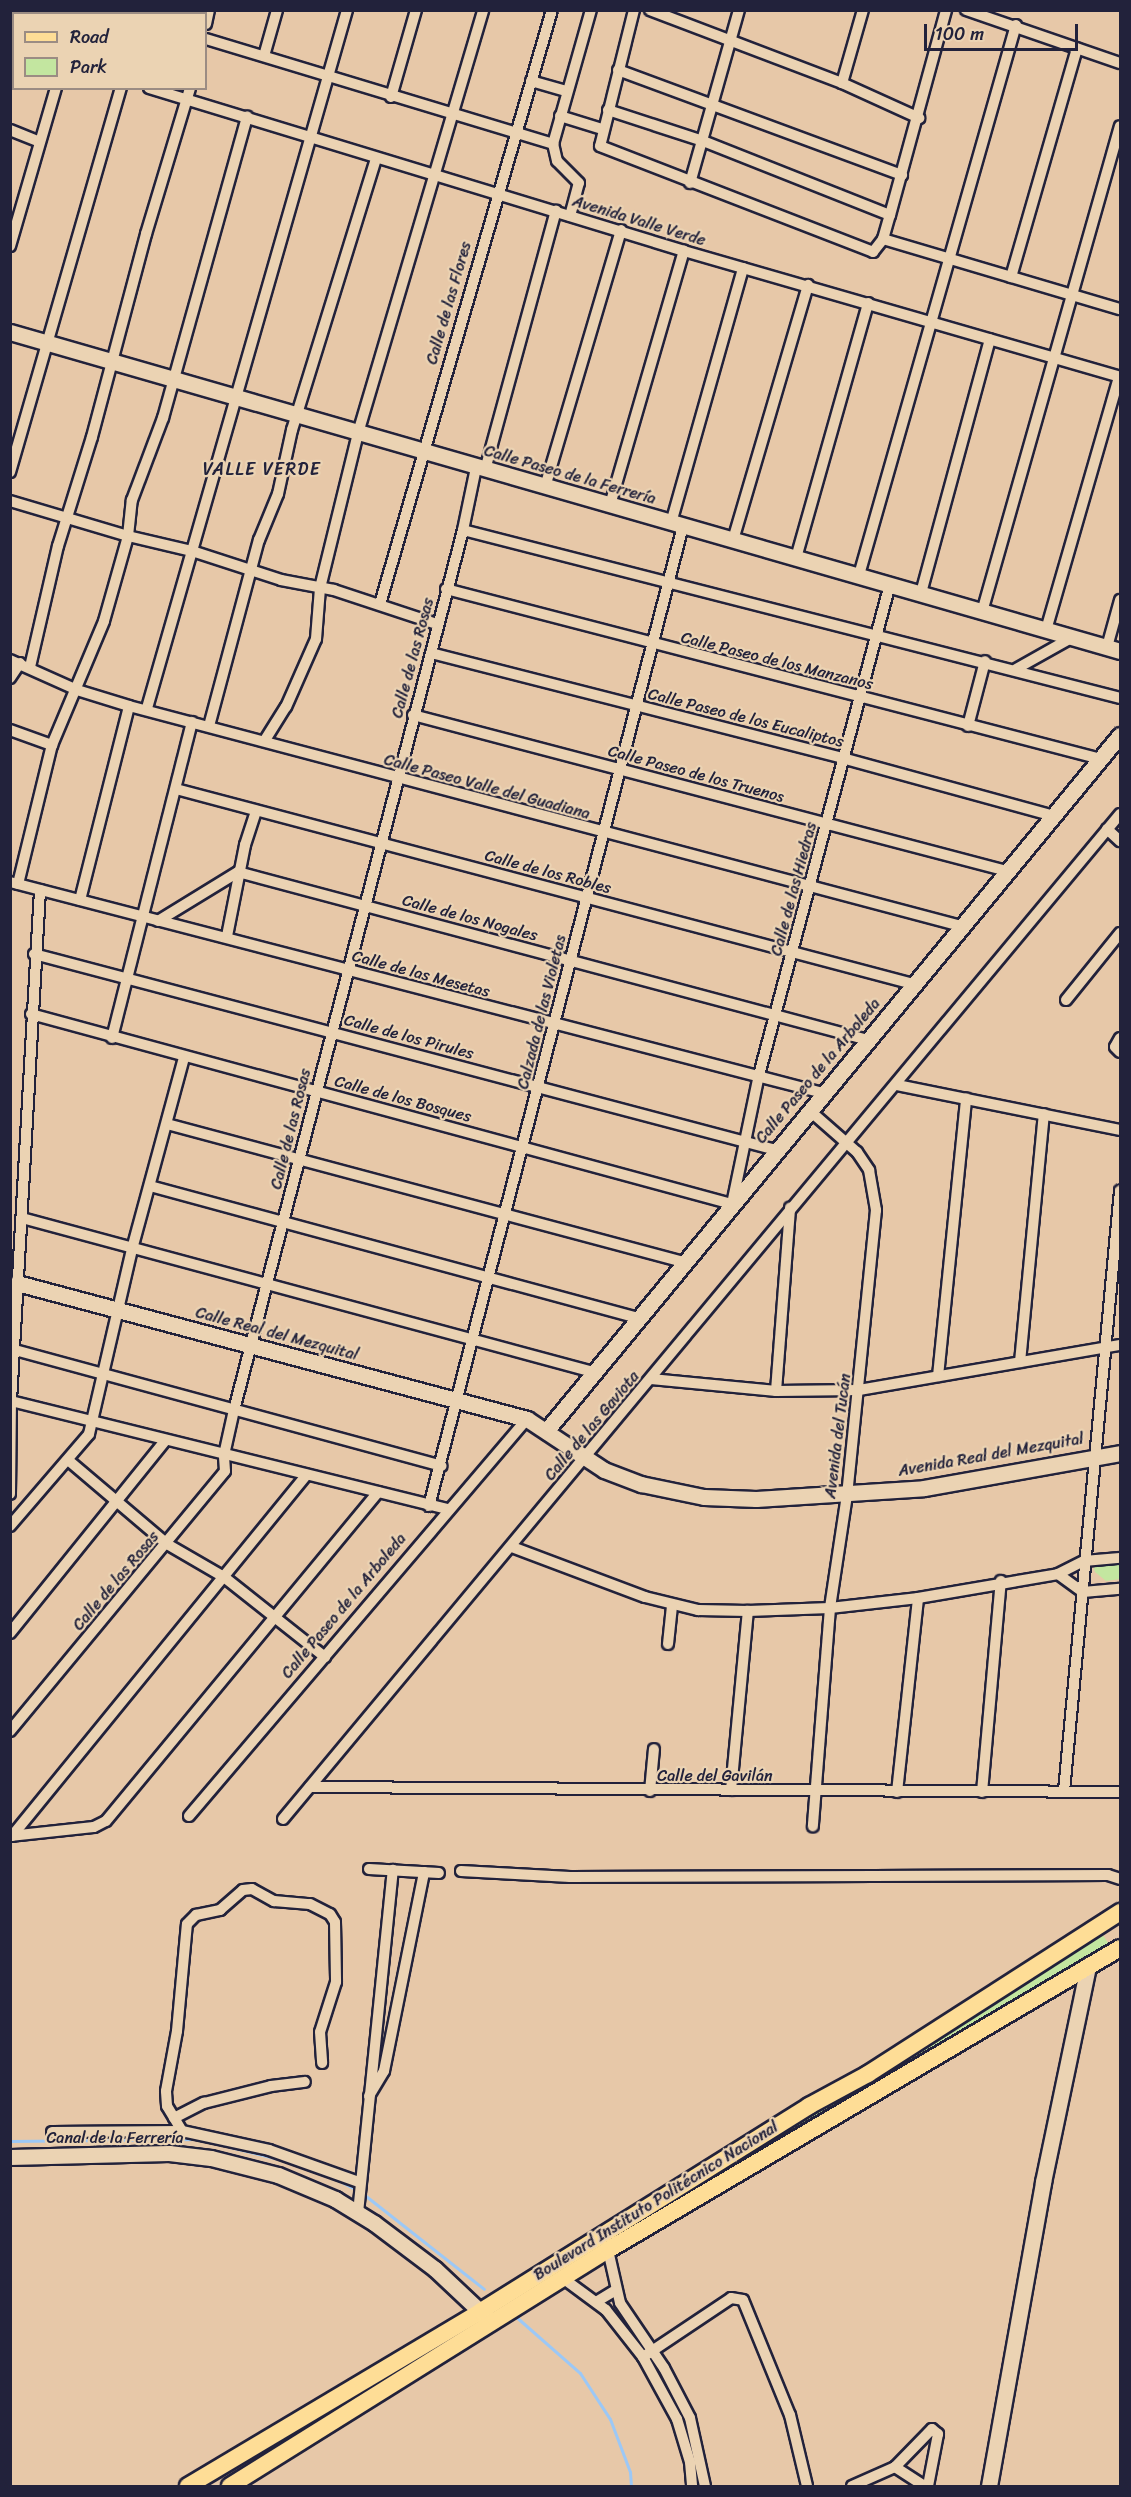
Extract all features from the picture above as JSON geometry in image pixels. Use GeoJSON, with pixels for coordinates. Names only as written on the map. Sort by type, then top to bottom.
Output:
{"type":"FeatureCollection","features":[{"type":"Feature","properties":{"kind":"main road","name":"Boulevard Instituto Politécnico Nacional"},"geometry":{"type":"LineString","coordinates":[[230,2487],[487,2317],[605,2243],[808,2106],[868,2074],[1120,1912]]}},
{"type":"Feature","properties":{"kind":"main road","name":"Boulevard Instituto Politécnico Nacional"},"geometry":{"type":"LineString","coordinates":[[188,2487],[487,2317],[564,2279],[605,2243],[1120,1948]]}},
{"type":"Feature","properties":{"kind":"street"},"geometry":{"type":"LineString","coordinates":[[264,56],[278,10]]}},
{"type":"Feature","properties":{"kind":"street"},"geometry":{"type":"LineString","coordinates":[[147,708],[347,10]]}},
{"type":"Feature","properties":{"kind":"street"},"geometry":{"type":"LineString","coordinates":[[391,97],[416,10]]}},
{"type":"Feature","properties":{"kind":"street"},"geometry":{"type":"LineString","coordinates":[[265,740],[306,665],[316,639],[320,588],[358,433],[483,10]]}},
{"type":"Feature","properties":{"kind":"street","name":"Calle de las Flores"},"geometry":{"type":"LineString","coordinates":[[380,604],[422,452],[552,10]]}},
{"type":"Feature","properties":{"kind":"street"},"geometry":{"type":"LineString","coordinates":[[570,216],[579,183],[557,161],[553,144],[566,91],[591,10]]}},
{"type":"Feature","properties":{"kind":"street"},"geometry":{"type":"LineString","coordinates":[[634,10],[602,129],[600,146],[690,183],[873,252],[883,239],[891,215],[919,118],[946,10]]}},
{"type":"Feature","properties":{"kind":"street"},"geometry":{"type":"LineString","coordinates":[[650,10],[842,83],[919,118]]}},
{"type":"Feature","properties":{"kind":"street"},"geometry":{"type":"LineString","coordinates":[[690,183],[739,10]]}},
{"type":"Feature","properties":{"kind":"street"},"geometry":{"type":"LineString","coordinates":[[842,83],[863,10]]}},
{"type":"Feature","properties":{"kind":"street"},"geometry":{"type":"LineString","coordinates":[[966,10],[1120,63]]}},
{"type":"Feature","properties":{"kind":"street"},"geometry":{"type":"LineString","coordinates":[[859,575],[1016,26]]}},
{"type":"Feature","properties":{"kind":"street"},"geometry":{"type":"LineString","coordinates":[[207,39],[391,97],[553,144]]}},
{"type":"Feature","properties":{"kind":"street"},"geometry":{"type":"LineString","coordinates":[[1011,277],[1077,48]]}},
{"type":"Feature","properties":{"kind":"street"},"geometry":{"type":"LineString","coordinates":[[618,70],[902,176]]}},
{"type":"Feature","properties":{"kind":"street"},"geometry":{"type":"LineString","coordinates":[[531,81],[566,91]]}},
{"type":"Feature","properties":{"kind":"street"},"geometry":{"type":"LineString","coordinates":[[10,246],[55,90]]}},
{"type":"Feature","properties":{"kind":"street"},"geometry":{"type":"LineString","coordinates":[[10,472],[50,343],[119,90]]}},
{"type":"Feature","properties":{"kind":"street","name":"Avenida Valle Verde"},"geometry":{"type":"LineString","coordinates":[[162,90],[189,94],[309,139],[621,230],[684,251],[1120,377]]}},
{"type":"Feature","properties":{"kind":"street"},"geometry":{"type":"LineString","coordinates":[[10,678],[20,663],[67,517],[189,94]]}},
{"type":"Feature","properties":{"kind":"street"},"geometry":{"type":"LineString","coordinates":[[608,110],[703,141],[891,215]]}},
{"type":"Feature","properties":{"kind":"street"},"geometry":{"type":"LineString","coordinates":[[560,116],[602,129]]}},
{"type":"Feature","properties":{"kind":"street"},"geometry":{"type":"LineString","coordinates":[[14,883],[52,744],[77,690],[104,621],[128,536],[132,500],[163,418],[171,380],[247,117]]}},
{"type":"Feature","properties":{"kind":"street"},"geometry":{"type":"LineString","coordinates":[[982,612],[1120,126]]}},
{"type":"Feature","properties":{"kind":"street"},"geometry":{"type":"LineString","coordinates":[[10,130],[40,142]]}},
{"type":"Feature","properties":{"kind":"street"},"geometry":{"type":"LineString","coordinates":[[209,726],[259,540],[278,494],[297,416],[376,159]]}},
{"type":"Feature","properties":{"kind":"street","name":"Calle de las Rosas"},"geometry":{"type":"LineString","coordinates":[[10,1731],[223,1477],[227,1464],[224,1455],[234,1410],[413,715],[480,469],[556,211]]}},
{"type":"Feature","properties":{"kind":"street"},"geometry":{"type":"LineString","coordinates":[[545,487],[621,230]]}},
{"type":"Feature","properties":{"kind":"street"},"geometry":{"type":"LineString","coordinates":[[883,239],[950,261],[1120,309]]}},
{"type":"Feature","properties":{"kind":"street"},"geometry":{"type":"LineString","coordinates":[[610,505],[684,251]]}},
{"type":"Feature","properties":{"kind":"street","name":"Calzada de las Violetas"},"geometry":{"type":"LineString","coordinates":[[429,1506],[524,1148],[553,1023],[605,834],[635,706],[669,582],[677,524],[743,268]]}},
{"type":"Feature","properties":{"kind":"street"},"geometry":{"type":"LineString","coordinates":[[734,540],[808,285]]}},
{"type":"Feature","properties":{"kind":"street"},"geometry":{"type":"LineString","coordinates":[[796,558],[868,303]]}},
{"type":"Feature","properties":{"kind":"street","name":"Calle Paseo de la Ferrería"},"geometry":{"type":"LineString","coordinates":[[10,332],[480,469],[1114,649]]}},
{"type":"Feature","properties":{"kind":"street"},"geometry":{"type":"LineString","coordinates":[[921,593],[990,339]]}},
{"type":"Feature","properties":{"kind":"street"},"geometry":{"type":"LineString","coordinates":[[1046,630],[1120,377]]}},
{"type":"Feature","properties":{"kind":"street"},"geometry":{"type":"LineString","coordinates":[[10,501],[128,536],[192,551],[252,570],[380,604],[437,624]]}},
{"type":"Feature","properties":{"kind":"street"},"geometry":{"type":"LineString","coordinates":[[464,530],[985,661],[1120,698]]}},
{"type":"Feature","properties":{"kind":"street","name":"Calle de las Hiedras"},"geometry":{"type":"LineString","coordinates":[[732,1204],[759,1075],[890,584]]}},
{"type":"Feature","properties":{"kind":"street","name":"Calle Paseo de los Manzanos"},"geometry":{"type":"LineString","coordinates":[[446,590],[1101,759]]}},
{"type":"Feature","properties":{"kind":"street"},"geometry":{"type":"LineString","coordinates":[[1114,649],[1120,600]]}},
{"type":"Feature","properties":{"kind":"street"},"geometry":{"type":"LineString","coordinates":[[1016,669],[1073,637]]}},
{"type":"Feature","properties":{"kind":"street","name":"Calle Paseo de los Eucaliptos"},"geometry":{"type":"LineString","coordinates":[[430,653],[842,758],[1054,816]]}},
{"type":"Feature","properties":{"kind":"street"},"geometry":{"type":"LineString","coordinates":[[968,726],[985,661]]}},
{"type":"Feature","properties":{"kind":"street","name":"Calle Paseo Valle del Guadiana"},"geometry":{"type":"LineString","coordinates":[[20,663],[77,690],[129,706],[147,708],[265,740],[397,780],[961,926]]}},
{"type":"Feature","properties":{"kind":"street"},"geometry":{"type":"LineString","coordinates":[[80,900],[129,706]]}},
{"type":"Feature","properties":{"kind":"street","name":"Calle Paseo de los Truenos"},"geometry":{"type":"LineString","coordinates":[[413,715],[1007,871]]}},
{"type":"Feature","properties":{"kind":"street"},"geometry":{"type":"LineString","coordinates":[[112,1038],[140,915],[176,789],[192,722]]}},
{"type":"Feature","properties":{"kind":"street"},"geometry":{"type":"LineString","coordinates":[[10,730],[52,744]]}},
{"type":"Feature","properties":{"kind":"street","name":"Calle Paseo de la Arboleda"},"geometry":{"type":"LineString","coordinates":[[546,1431],[683,1262],[1120,735]]}},
{"type":"Feature","properties":{"kind":"street","name":"Calle de los Robles"},"geometry":{"type":"LineString","coordinates":[[176,789],[256,812],[271,812],[381,844],[913,984]]}},
{"type":"Feature","properties":{"kind":"street"},"geometry":{"type":"LineString","coordinates":[[227,936],[238,872],[256,812]]}},
{"type":"Feature","properties":{"kind":"street","name":"Calle de las Gaviota"},"geometry":{"type":"LineString","coordinates":[[283,1819],[512,1547],[790,1207],[897,1085],[1120,814]]}},
{"type":"Feature","properties":{"kind":"street"},"geometry":{"type":"LineString","coordinates":[[1107,829],[1120,841]]}},
{"type":"Feature","properties":{"kind":"street"},"geometry":{"type":"LineString","coordinates":[[158,921],[238,872]]}},
{"type":"Feature","properties":{"kind":"street","name":"Calle de los Nogales"},"geometry":{"type":"LineString","coordinates":[[238,872],[868,1040]]}},
{"type":"Feature","properties":{"kind":"street","name":"Calle de las Mesetas"},"geometry":{"type":"LineString","coordinates":[[14,883],[158,921],[227,936],[347,970],[824,1093]]}},
{"type":"Feature","properties":{"kind":"street"},"geometry":{"type":"LineString","coordinates":[[10,1494],[11,1401],[15,1350],[14,1281],[22,1218],[39,890]]}},
{"type":"Feature","properties":{"kind":"street"},"geometry":{"type":"LineString","coordinates":[[1066,1000],[1120,933]]}},
{"type":"Feature","properties":{"kind":"street","name":"Calle de los Pirules"},"geometry":{"type":"LineString","coordinates":[[34,954],[776,1150]]}},
{"type":"Feature","properties":{"kind":"street","name":"Calle de los Bosques"},"geometry":{"type":"LineString","coordinates":[[31,1014],[184,1058],[316,1090],[732,1204]]}},
{"type":"Feature","properties":{"kind":"street"},"geometry":{"type":"LineString","coordinates":[[10,1526],[83,1443],[92,1424],[102,1372],[120,1310],[132,1249],[184,1058]]}},
{"type":"Feature","properties":{"kind":"street"},"geometry":{"type":"LineString","coordinates":[[897,1085],[1120,1130]]}},
{"type":"Feature","properties":{"kind":"street"},"geometry":{"type":"LineString","coordinates":[[938,1376],[966,1098]]}},
{"type":"Feature","properties":{"kind":"street","name":"Avenida del Tucán"},"geometry":{"type":"LineString","coordinates":[[809,1110],[847,1142],[869,1170],[876,1210],[847,1495],[830,1608],[814,1790],[813,1826]]}},
{"type":"Feature","properties":{"kind":"street"},"geometry":{"type":"LineString","coordinates":[[1020,1362],[1044,1114]]}},
{"type":"Feature","properties":{"kind":"street"},"geometry":{"type":"LineString","coordinates":[[167,1124],[683,1262]]}},
{"type":"Feature","properties":{"kind":"street"},"geometry":{"type":"LineString","coordinates":[[150,1186],[638,1318]]}},
{"type":"Feature","properties":{"kind":"street"},"geometry":{"type":"LineString","coordinates":[[1064,1791],[1120,1191]]}},
{"type":"Feature","properties":{"kind":"street"},"geometry":{"type":"LineString","coordinates":[[776,1391],[790,1207]]}},
{"type":"Feature","properties":{"kind":"street"},"geometry":{"type":"LineString","coordinates":[[22,1218],[267,1286],[593,1372]]}},
{"type":"Feature","properties":{"kind":"street","name":"Calle Real del Mezquital"},"geometry":{"type":"LineString","coordinates":[[14,1281],[456,1402],[527,1419]]}},
{"type":"Feature","properties":{"kind":"street"},"geometry":{"type":"LineString","coordinates":[[1109,1313],[1120,1312]]}},
{"type":"Feature","properties":{"kind":"street"},"geometry":{"type":"LineString","coordinates":[[651,1379],[776,1391],[859,1390],[1120,1345]]}},
{"type":"Feature","properties":{"kind":"street"},"geometry":{"type":"LineString","coordinates":[[15,1350],[441,1466]]}},
{"type":"Feature","properties":{"kind":"street"},"geometry":{"type":"LineString","coordinates":[[11,1401],[92,1424],[449,1509]]}},
{"type":"Feature","properties":{"kind":"street","name":"Calle Paseo de la Arboleda"},"geometry":{"type":"LineString","coordinates":[[189,1816],[527,1419]]}},
{"type":"Feature","properties":{"kind":"street","name":"Avenida Real del Mezquital"},"geometry":{"type":"LineString","coordinates":[[527,1419],[583,1459],[641,1484],[704,1497],[847,1495],[924,1488],[1096,1455],[1120,1453]]}},
{"type":"Feature","properties":{"kind":"street"},"geometry":{"type":"LineString","coordinates":[[10,1633],[166,1440]]}},
{"type":"Feature","properties":{"kind":"street"},"geometry":{"type":"LineString","coordinates":[[68,1460],[167,1544],[224,1577],[325,1657]]}},
{"type":"Feature","properties":{"kind":"street"},"geometry":{"type":"LineString","coordinates":[[11,1836],[306,1475]]}},
{"type":"Feature","properties":{"kind":"street"},"geometry":{"type":"LineString","coordinates":[[11,1836],[98,1827],[378,1492]]}},
{"type":"Feature","properties":{"kind":"street"},"geometry":{"type":"LineString","coordinates":[[512,1547],[588,1579],[672,1605],[748,1611],[830,1608],[918,1598],[1001,1581],[1058,1574],[1084,1561],[1120,1558]]}},
{"type":"Feature","properties":{"kind":"street"},"geometry":{"type":"LineString","coordinates":[[1058,1574],[1083,1592],[1120,1589]]}},
{"type":"Feature","properties":{"kind":"street"},"geometry":{"type":"LineString","coordinates":[[982,1792],[1001,1581]]}},
{"type":"Feature","properties":{"kind":"street"},"geometry":{"type":"LineString","coordinates":[[897,1792],[918,1598]]}},
{"type":"Feature","properties":{"kind":"street"},"geometry":{"type":"LineString","coordinates":[[668,1644],[672,1605]]}},
{"type":"Feature","properties":{"kind":"street"},"geometry":{"type":"LineString","coordinates":[[731,1790],[748,1611]]}},
{"type":"Feature","properties":{"kind":"street"},"geometry":{"type":"LineString","coordinates":[[650,1791],[654,1749]]}},
{"type":"Feature","properties":{"kind":"street","name":"Calle del Gavilán"},"geometry":{"type":"LineString","coordinates":[[310,1787],[650,1791],[1120,1792]]}},
{"type":"Feature","properties":{"kind":"street"},"geometry":{"type":"LineString","coordinates":[[369,1869],[439,1873]]}},
{"type":"Feature","properties":{"kind":"street"},"geometry":{"type":"LineString","coordinates":[[358,2212],[393,1870]]}},
{"type":"Feature","properties":{"kind":"street"},"geometry":{"type":"LineString","coordinates":[[461,1871],[570,1877],[1108,1875],[1120,1879]]}},
{"type":"Feature","properties":{"kind":"street"},"geometry":{"type":"LineString","coordinates":[[369,2096],[384,2071],[424,1872]]}},
{"type":"Feature","properties":{"kind":"street"},"geometry":{"type":"LineString","coordinates":[[182,2132],[167,2106],[166,2091],[177,2031],[187,1924],[196,1915],[220,1910],[243,1890],[252,1889],[274,1901],[310,1904],[335,1922],[336,1982],[320,2032],[322,2063]]}},
{"type":"Feature","properties":{"kind":"street"},"geometry":{"type":"LineString","coordinates":[[989,2487],[1043,2182],[1088,1966]]}},
{"type":"Feature","properties":{"kind":"street"},"geometry":{"type":"LineString","coordinates":[[174,2118],[204,2103],[271,2086],[305,2082]]}},
{"type":"Feature","properties":{"kind":"street"},"geometry":{"type":"LineString","coordinates":[[52,2132],[182,2132],[269,2150],[359,2188]]}},
{"type":"Feature","properties":{"kind":"street","name":"Canal de la Ferrería"},"geometry":{"type":"LineString","coordinates":[[10,2157],[151,2153],[211,2158],[278,2175],[358,2212],[426,2262],[487,2317]]}},
{"type":"Feature","properties":{"kind":"street"},"geometry":{"type":"LineString","coordinates":[[564,2279],[596,2302],[618,2324],[643,2357],[676,2420],[690,2462],[692,2485],[708,2486],[690,2418],[653,2350],[629,2318],[616,2290],[605,2243]]}},
{"type":"Feature","properties":{"kind":"street"},"geometry":{"type":"LineString","coordinates":[[596,2302],[616,2290]]}},
{"type":"Feature","properties":{"kind":"street"},"geometry":{"type":"LineString","coordinates":[[643,2357],[731,2298],[743,2300],[790,2415],[807,2487]]}},
{"type":"Feature","properties":{"kind":"street"},"geometry":{"type":"LineString","coordinates":[[618,2324],[629,2318]]}},
{"type":"Feature","properties":{"kind":"street"},"geometry":{"type":"LineString","coordinates":[[852,2487],[895,2467],[929,2430],[935,2429],[938,2434],[926,2487],[895,2467]]}},
{"type":"Feature","properties":{"kind":"green space"},"geometry":{"type":"Polygon","coordinates":[[[1120,1562],[1120,1579],[1106,1581],[1095,1572],[1093,1564],[1120,1562]]]}},
{"type":"Feature","properties":{"kind":"green space"},"geometry":{"type":"Polygon","coordinates":[[[1102,1934],[1109,1944],[627,2234],[622,2226],[1102,1934]]]}},
{"type":"Feature","properties":{"kind":"waterway"},"geometry":{"type":"LineString","coordinates":[[10,2141],[198,2139]]}},
{"type":"Feature","properties":{"kind":"waterway"},"geometry":{"type":"LineString","coordinates":[[230,2147],[279,2159]]}},
{"type":"Feature","properties":{"kind":"waterway"},"geometry":{"type":"LineString","coordinates":[[336,2179],[357,2190]]}},
{"type":"Feature","properties":{"kind":"waterway"},"geometry":{"type":"LineString","coordinates":[[362,2193],[484,2289]]}},
{"type":"Feature","properties":{"kind":"waterway"},"geometry":{"type":"LineString","coordinates":[[514,2315],[580,2373],[610,2419],[630,2472],[631,2486]]}},
{"type":"Feature","properties":{"kind":"district","name":"VALLE VERDE"},"geometry":{"type":"Point","coordinates":[262,469]}}]}
